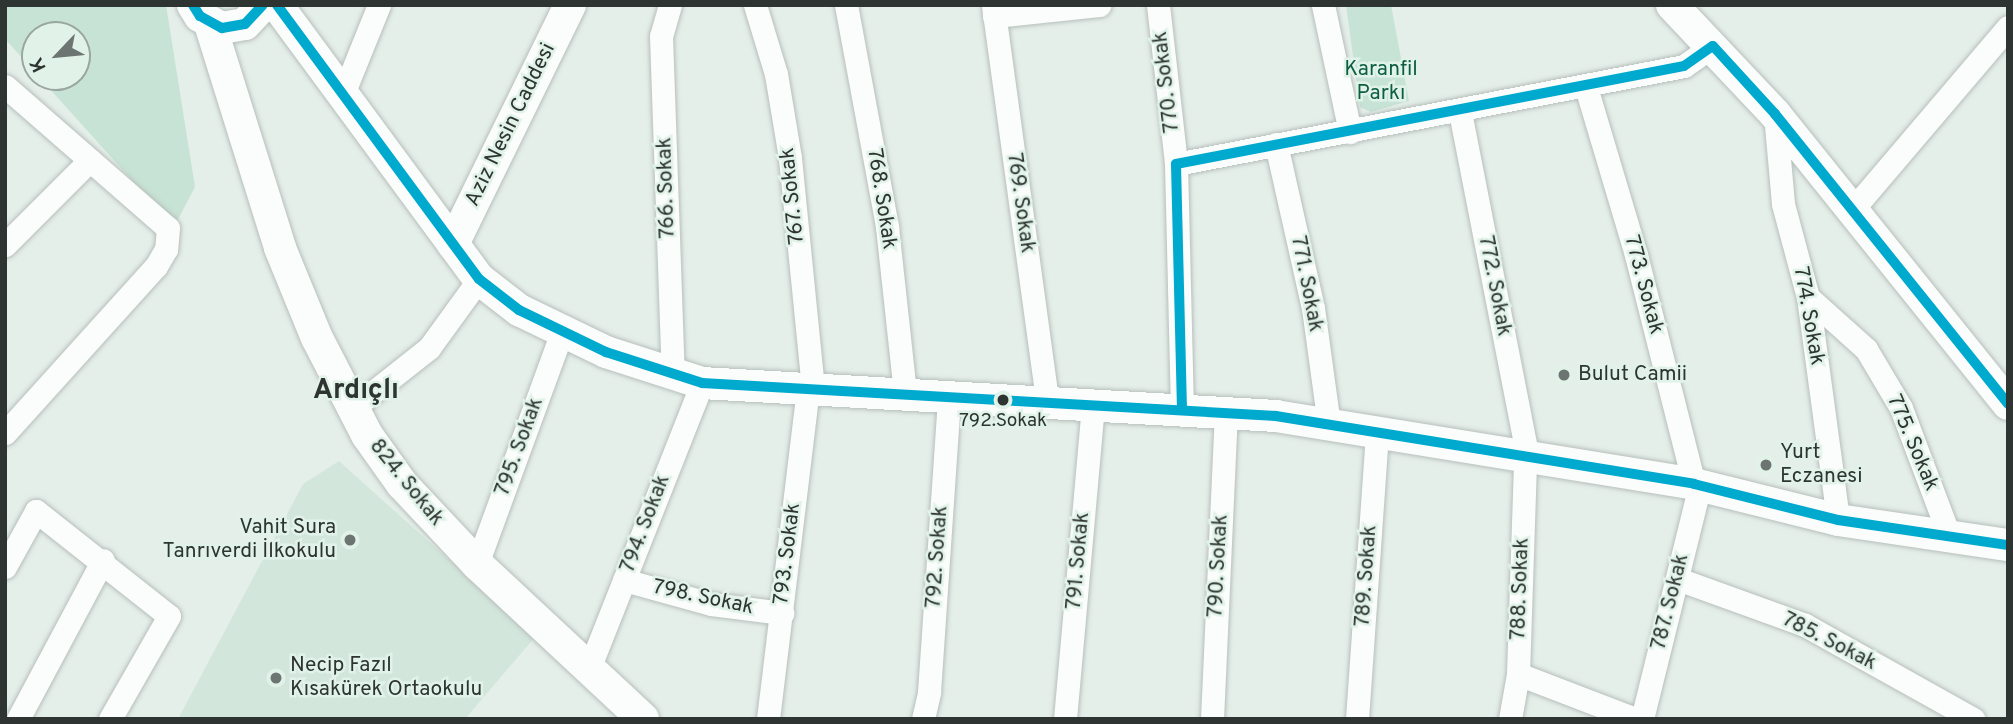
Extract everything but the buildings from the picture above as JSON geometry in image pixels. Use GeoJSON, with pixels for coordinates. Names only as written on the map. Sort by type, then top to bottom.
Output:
{"type":"FeatureCollection","features":[{"type":"Feature","properties":{"kind":"street"},"geometry":{"type":"LineString","coordinates":[[202,15],[222,28],[245,24],[262,5]]}},
{"type":"Feature","properties":{"kind":"street"},"geometry":{"type":"LineString","coordinates":[[277,5],[479,279],[519,310],[606,352],[687,377],[810,390],[1182,410],[1329,425],[1526,459],[1697,484],[1838,520],[2008,545]]}},
{"type":"Feature","properties":{"kind":"street"},"geometry":{"type":"LineString","coordinates":[[343,94],[379,5]]}},
{"type":"Feature","properties":{"kind":"street","name":"Aziz Nesin Caddesi"},"geometry":{"type":"LineString","coordinates":[[453,244],[570,5]]}},
{"type":"Feature","properties":{"kind":"street","name":"766. Sokak"},"geometry":{"type":"LineString","coordinates":[[670,5],[662,36],[687,377]]}},
{"type":"Feature","properties":{"kind":"street","name":"767. Sokak"},"geometry":{"type":"LineString","coordinates":[[755,5],[776,74],[790,158],[810,390]]}},
{"type":"Feature","properties":{"kind":"street","name":"768. Sokak"},"geometry":{"type":"LineString","coordinates":[[846,5],[887,227],[905,394]]}},
{"type":"Feature","properties":{"kind":"street"},"geometry":{"type":"LineString","coordinates":[[994,11],[1100,5]]}},
{"type":"Feature","properties":{"kind":"street","name":"770. Sokak"},"geometry":{"type":"LineString","coordinates":[[1158,5],[1177,164],[1182,410]]}},
{"type":"Feature","properties":{"kind":"street"},"geometry":{"type":"LineString","coordinates":[[1323,5],[1350,132]]}},
{"type":"Feature","properties":{"kind":"street"},"geometry":{"type":"LineString","coordinates":[[1672,5],[1775,114],[2008,404]]}},
{"type":"Feature","properties":{"kind":"street","name":"769. Sokak"},"geometry":{"type":"LineString","coordinates":[[994,11],[1047,401]]}},
{"type":"Feature","properties":{"kind":"street","name":"824. Sokak"},"geometry":{"type":"LineString","coordinates":[[202,15],[280,248],[317,338],[352,408],[402,484],[477,564],[590,666],[643,719]]}},
{"type":"Feature","properties":{"kind":"street"},"geometry":{"type":"LineString","coordinates":[[1853,209],[2008,27]]}},
{"type":"Feature","properties":{"kind":"street"},"geometry":{"type":"LineString","coordinates":[[1177,164],[1460,112],[1684,66],[1713,46]]}},
{"type":"Feature","properties":{"kind":"street"},"geometry":{"type":"LineString","coordinates":[[5,86],[167,228],[166,249],[156,267],[5,433]]}},
{"type":"Feature","properties":{"kind":"street","name":"773. Sokak"},"geometry":{"type":"LineString","coordinates":[[1586,87],[1636,255],[1697,484]]}},
{"type":"Feature","properties":{"kind":"street","name":"772. Sokak"},"geometry":{"type":"LineString","coordinates":[[1460,112],[1526,459]]}},
{"type":"Feature","properties":{"kind":"street","name":"774. Sokak"},"geometry":{"type":"LineString","coordinates":[[1775,114],[1783,204],[1808,297],[1838,520]]}},
{"type":"Feature","properties":{"kind":"street","name":"771. Sokak"},"geometry":{"type":"LineString","coordinates":[[1276,144],[1314,308],[1329,425]]}},
{"type":"Feature","properties":{"kind":"street"},"geometry":{"type":"LineString","coordinates":[[5,245],[90,160]]}},
{"type":"Feature","properties":{"kind":"street"},"geometry":{"type":"LineString","coordinates":[[352,408],[429,348],[479,279]]}},
{"type":"Feature","properties":{"kind":"street","name":"775. Sokak"},"geometry":{"type":"LineString","coordinates":[[1808,297],[1866,349],[1902,408],[1948,535]]}},
{"type":"Feature","properties":{"kind":"street","name":"795. Sokak"},"geometry":{"type":"LineString","coordinates":[[477,564],[563,329]]}},
{"type":"Feature","properties":{"kind":"street","name":"794. Sokak"},"geometry":{"type":"LineString","coordinates":[[590,666],[624,580],[687,377]]}},
{"type":"Feature","properties":{"kind":"street","name":"793. Sokak"},"geometry":{"type":"LineString","coordinates":[[768,719],[810,390]]}},
{"type":"Feature","properties":{"kind":"street","name":"792. Sokak"},"geometry":{"type":"LineString","coordinates":[[923,719],[949,396]]}},
{"type":"Feature","properties":{"kind":"street","name":"791. Sokak"},"geometry":{"type":"LineString","coordinates":[[1065,719],[1093,404]]}},
{"type":"Feature","properties":{"kind":"street","name":"790. Sokak"},"geometry":{"type":"LineString","coordinates":[[1212,719],[1226,413]]}},
{"type":"Feature","properties":{"kind":"street","name":"789. Sokak"},"geometry":{"type":"LineString","coordinates":[[1357,719],[1377,432]]}},
{"type":"Feature","properties":{"kind":"street","name":"788. Sokak"},"geometry":{"type":"LineString","coordinates":[[1510,719],[1518,674],[1526,459]]}},
{"type":"Feature","properties":{"kind":"street","name":"787. Sokak"},"geometry":{"type":"LineString","coordinates":[[1642,719],[1678,579],[1697,484]]}},
{"type":"Feature","properties":{"kind":"street"},"geometry":{"type":"LineString","coordinates":[[5,567],[36,511],[103,560],[169,616],[110,719]]}},
{"type":"Feature","properties":{"kind":"street"},"geometry":{"type":"LineString","coordinates":[[18,719],[103,560]]}},
{"type":"Feature","properties":{"kind":"street","name":"785. Sokak"},"geometry":{"type":"LineString","coordinates":[[1678,579],[1805,625],[1973,719]]}},
{"type":"Feature","properties":{"kind":"street","name":"798. Sokak"},"geometry":{"type":"LineString","coordinates":[[624,580],[711,604],[782,613]]}},
{"type":"Feature","properties":{"kind":"street"},"geometry":{"type":"LineString","coordinates":[[1518,674],[1635,719]]}},
{"type":"Feature","properties":{"kind":"shaded area","name":"Vahit Sura Tanrıverdi İlkokulu"},"geometry":{"type":"Polygon","coordinates":[[[339,461],[535,637],[465,719],[178,719],[303,484],[339,461]]]}},
{"type":"Feature","properties":{"kind":"green space"},"geometry":{"type":"Polygon","coordinates":[[[5,5],[166,5],[195,187],[174,227],[52,91],[91,91],[91,21],[21,21],[21,57],[5,39],[5,5]]]}},
{"type":"Feature","properties":{"kind":"green space","name":"Karanfil Parkı"},"geometry":{"type":"Polygon","coordinates":[[[1346,5],[1391,5],[1409,101],[1371,112],[1360,107],[1346,5]]]}},
{"type":"Feature","properties":{"kind":"transit line"},"geometry":{"type":"LineString","coordinates":[[193,5],[200,16],[222,28],[245,24],[263,5]]}},
{"type":"Feature","properties":{"kind":"transit line"},"geometry":{"type":"LineString","coordinates":[[277,5],[479,279],[519,310],[606,352],[702,383],[1276,416],[1694,484],[1838,520],[2008,545]]}},
{"type":"Feature","properties":{"kind":"transit line"},"geometry":{"type":"LineString","coordinates":[[1182,410],[1176,164],[1684,66],[1713,46],[1775,114],[2008,404]]}},
{"type":"Feature","properties":{"kind":"place","name":"Bulut Camii"},"geometry":{"type":"Point","coordinates":[1564,375]}},
{"type":"Feature","properties":{"kind":"place","name":"792.Sokak"},"geometry":{"type":"Point","coordinates":[1003,400]}},
{"type":"Feature","properties":{"kind":"place","name":"Yurt Eczanesi"},"geometry":{"type":"Point","coordinates":[1766,465]}},
{"type":"Feature","properties":{"kind":"place","name":"Vahit Sura Tanrıverdi İlkokulu"},"geometry":{"type":"Point","coordinates":[350,540]}},
{"type":"Feature","properties":{"kind":"place","name":"Necip Fazıl Kısakürek Ortaokulu"},"geometry":{"type":"Point","coordinates":[276,678]}},
{"type":"Feature","properties":{"kind":"district","name":"Ardıçlı"},"geometry":{"type":"Point","coordinates":[356,391]}}]}
